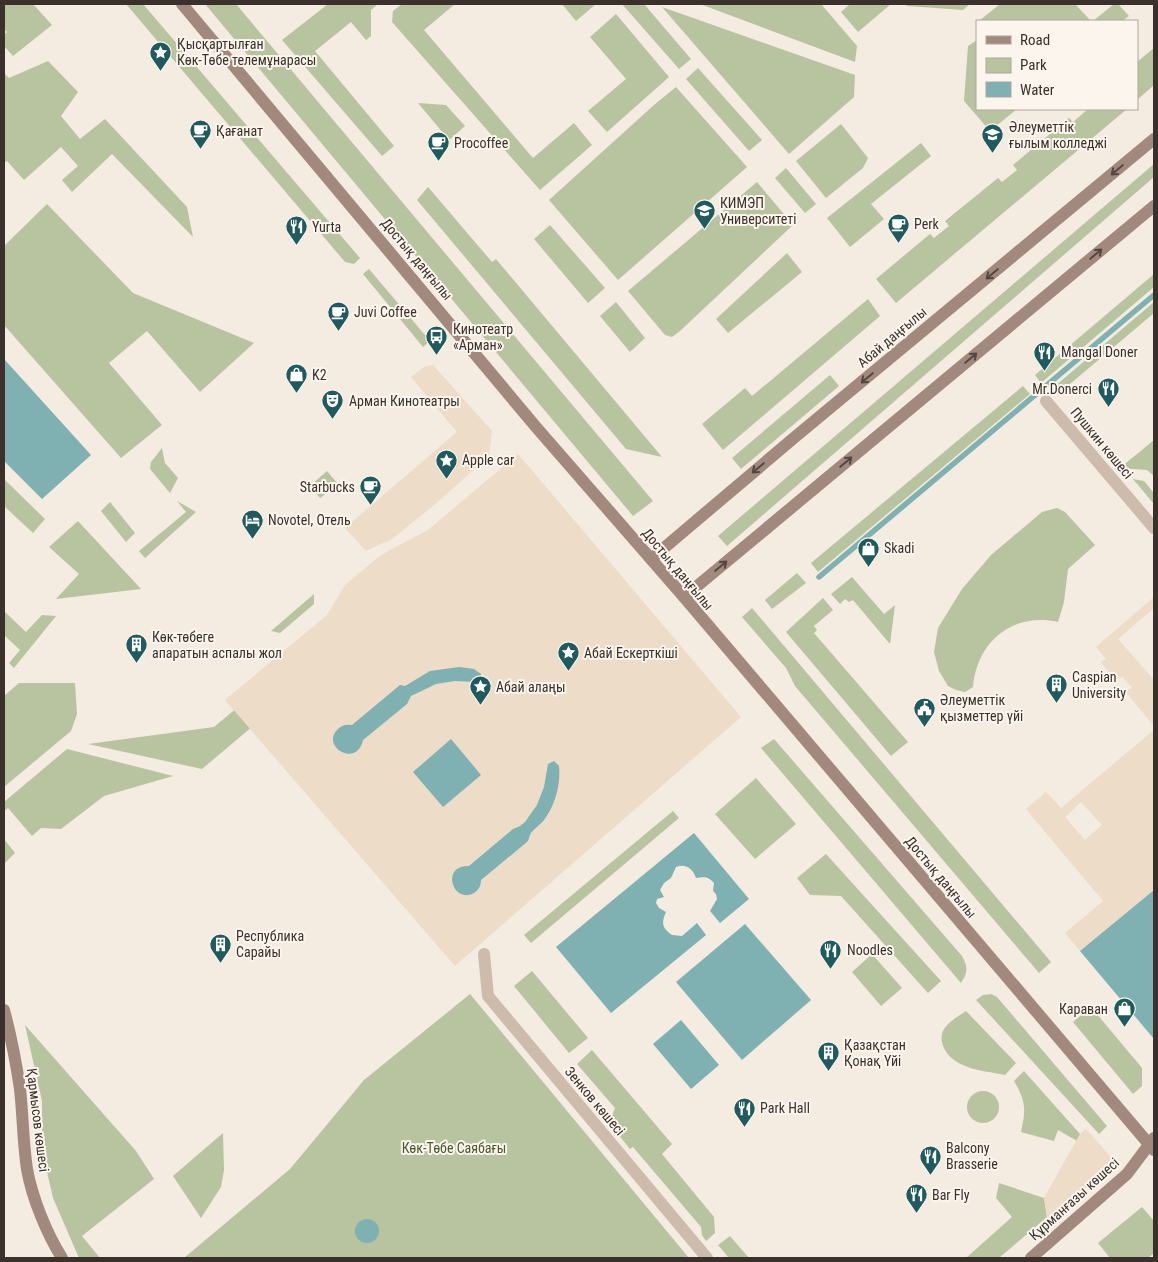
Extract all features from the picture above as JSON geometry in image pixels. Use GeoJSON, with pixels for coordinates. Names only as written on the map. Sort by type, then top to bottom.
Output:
{"type":"FeatureCollection","features":[{"type":"Feature","properties":{"kind":"main road","name":"Достық даңғылы"},"geometry":{"type":"LineString","coordinates":[[182,4],[530,420],[1152,1144]]}},
{"type":"Feature","properties":{"kind":"main road","name":"Абай даңғылы"},"geometry":{"type":"LineString","coordinates":[[651,559],[1154,139]]}},
{"type":"Feature","properties":{"kind":"main road"},"geometry":{"type":"LineString","coordinates":[[684,597],[1154,206]]}},
{"type":"Feature","properties":{"kind":"main road","name":"Қармысов көшесі"},"geometry":{"type":"LineString","coordinates":[[4,1010],[20,1088],[27,1170],[37,1203],[53,1244],[62,1258]]}},
{"type":"Feature","properties":{"kind":"main road","name":"Құрманғазы көшесі"},"geometry":{"type":"LineString","coordinates":[[1031,1258],[1127,1174],[1152,1144]]}},
{"type":"Feature","properties":{"kind":"street","name":"Пушкин көшесі"},"geometry":{"type":"LineString","coordinates":[[1046,401],[1154,528]]}},
{"type":"Feature","properties":{"kind":"street","name":"Зенков көшесі"},"geometry":{"type":"LineString","coordinates":[[484,954],[488,996],[707,1258]]}},
{"type":"Feature","properties":{"kind":"green space"},"geometry":{"type":"Polygon","coordinates":[[[4,4],[33,4],[52,25],[13,56],[4,46],[4,35],[7,32],[4,29],[4,4]]]}},
{"type":"Feature","properties":{"kind":"green space"},"geometry":{"type":"Polygon","coordinates":[[[126,4],[143,4],[360,258],[354,264],[345,262],[126,4]]]}},
{"type":"Feature","properties":{"kind":"green space"},"geometry":{"type":"Polygon","coordinates":[[[205,4],[236,4],[653,501],[633,516],[205,4]]]}},
{"type":"Feature","properties":{"kind":"green space"},"geometry":{"type":"Polygon","coordinates":[[[328,4],[378,4],[371,10],[371,36],[366,40],[351,22],[315,51],[394,146],[382,156],[282,40],[328,4]]]}},
{"type":"Feature","properties":{"kind":"green space"},"geometry":{"type":"Polygon","coordinates":[[[402,4],[455,4],[424,30],[533,158],[574,123],[592,145],[540,190],[392,22],[393,11],[402,4]]]}},
{"type":"Feature","properties":{"kind":"green space"},"geometry":{"type":"Polygon","coordinates":[[[562,4],[596,4],[576,21],[562,4]]]}},
{"type":"Feature","properties":{"kind":"green space"},"geometry":{"type":"Polygon","coordinates":[[[622,4],[644,4],[691,59],[679,69],[622,4]]]}},
{"type":"Feature","properties":{"kind":"green space"},"geometry":{"type":"Polygon","coordinates":[[[700,4],[821,4],[857,46],[855,62],[700,4]]]}},
{"type":"Feature","properties":{"kind":"green space"},"geometry":{"type":"Polygon","coordinates":[[[850,4],[891,4],[858,32],[841,12],[850,4]]]}},
{"type":"Feature","properties":{"kind":"green space"},"geometry":{"type":"Polygon","coordinates":[[[905,4],[970,4],[963,10],[907,6],[905,4]]]}},
{"type":"Feature","properties":{"kind":"green space"},"geometry":{"type":"Polygon","coordinates":[[[1000,4],[1075,4],[1090,20],[980,20],[1000,4]]]}},
{"type":"Feature","properties":{"kind":"green space"},"geometry":{"type":"Polygon","coordinates":[[[1114,4],[1118,4],[1129,16],[1123,20],[1094,20],[1114,4]]]}},
{"type":"Feature","properties":{"kind":"green space"},"geometry":{"type":"Polygon","coordinates":[[[662,7],[855,75],[854,97],[789,154],[662,7]]]}},
{"type":"Feature","properties":{"kind":"green space"},"geometry":{"type":"Polygon","coordinates":[[[616,14],[669,77],[607,132],[588,111],[626,79],[590,37],[616,14]]]}},
{"type":"Feature","properties":{"kind":"green space"},"geometry":{"type":"Polygon","coordinates":[[[976,41],[976,110],[1016,110],[990,131],[964,101],[968,46],[976,41]]]}},
{"type":"Feature","properties":{"kind":"green space"},"geometry":{"type":"Polygon","coordinates":[[[1154,48],[1154,85],[1138,99],[1138,61],[1154,48]]]}},
{"type":"Feature","properties":{"kind":"green space"},"geometry":{"type":"Polygon","coordinates":[[[48,61],[78,92],[61,116],[80,139],[105,119],[187,207],[193,237],[112,154],[72,192],[62,180],[78,166],[61,147],[24,180],[7,161],[4,163],[4,73],[9,78],[48,61]]]}},
{"type":"Feature","properties":{"kind":"green space"},"geometry":{"type":"Polygon","coordinates":[[[698,68],[762,140],[749,151],[686,79],[698,68]]]}},
{"type":"Feature","properties":{"kind":"green space"},"geometry":{"type":"Polygon","coordinates":[[[676,87],[747,167],[618,280],[549,200],[676,87]]]}},
{"type":"Feature","properties":{"kind":"green space"},"geometry":{"type":"Polygon","coordinates":[[[418,103],[446,105],[465,126],[449,140],[418,103]]]}},
{"type":"Feature","properties":{"kind":"green space"},"geometry":{"type":"Polygon","coordinates":[[[1087,110],[1126,110],[896,303],[876,279],[930,234],[934,238],[949,226],[945,221],[998,178],[1002,182],[1017,170],[1013,165],[1069,118],[1073,122],[1087,110]]]}},
{"type":"Feature","properties":{"kind":"green space"},"geometry":{"type":"Polygon","coordinates":[[[841,124],[868,158],[863,168],[826,198],[796,161],[841,124]]]}},
{"type":"Feature","properties":{"kind":"green space"},"geometry":{"type":"Polygon","coordinates":[[[921,143],[931,156],[871,204],[884,219],[850,247],[827,218],[921,143]]]}},
{"type":"Feature","properties":{"kind":"green space"},"geometry":{"type":"Polygon","coordinates":[[[1154,164],[1154,177],[727,546],[718,536],[1154,164]]]}},
{"type":"Feature","properties":{"kind":"green space"},"geometry":{"type":"Polygon","coordinates":[[[786,168],[816,204],[805,213],[775,178],[786,168]]]}},
{"type":"Feature","properties":{"kind":"green space"},"geometry":{"type":"Polygon","coordinates":[[[757,182],[793,225],[680,331],[672,337],[665,335],[628,291],[757,182]]]}},
{"type":"Feature","properties":{"kind":"green space"},"geometry":{"type":"Polygon","coordinates":[[[428,187],[492,262],[496,259],[662,457],[626,449],[417,200],[428,187]]]}},
{"type":"Feature","properties":{"kind":"green space"},"geometry":{"type":"Polygon","coordinates":[[[47,204],[133,293],[254,343],[200,392],[147,331],[109,363],[162,425],[121,458],[4,325],[4,246],[47,204]]]}},
{"type":"Feature","properties":{"kind":"green space"},"geometry":{"type":"Polygon","coordinates":[[[550,225],[605,288],[588,303],[534,239],[550,225]]]}},
{"type":"Feature","properties":{"kind":"green space"},"geometry":{"type":"Polygon","coordinates":[[[787,253],[802,272],[728,333],[716,319],[787,253]]]}},
{"type":"Feature","properties":{"kind":"green space"},"geometry":{"type":"Polygon","coordinates":[[[369,269],[430,341],[423,347],[363,274],[369,269]]]}},
{"type":"Feature","properties":{"kind":"green space"},"geometry":{"type":"Polygon","coordinates":[[[1154,274],[1154,287],[1041,383],[1035,375],[1154,274]]]}},
{"type":"Feature","properties":{"kind":"green space"},"geometry":{"type":"Polygon","coordinates":[[[868,299],[880,316],[723,450],[702,424],[745,388],[752,396],[868,299]]]}},
{"type":"Feature","properties":{"kind":"green space"},"geometry":{"type":"Polygon","coordinates":[[[616,302],[645,338],[630,352],[600,316],[616,302]]]}},
{"type":"Feature","properties":{"kind":"green space"},"geometry":{"type":"Polygon","coordinates":[[[1154,302],[1154,313],[1057,395],[1048,392],[1154,302]]]}},
{"type":"Feature","properties":{"kind":"green space"},"geometry":{"type":"Polygon","coordinates":[[[830,375],[839,386],[741,469],[732,458],[830,375]]]}},
{"type":"Feature","properties":{"kind":"green space"},"geometry":{"type":"Polygon","coordinates":[[[1023,386],[1030,394],[818,572],[811,563],[1023,386]]]}},
{"type":"Feature","properties":{"kind":"green space"},"geometry":{"type":"Polygon","coordinates":[[[1154,440],[1154,476],[1147,470],[1120,468],[1154,440]]]}},
{"type":"Feature","properties":{"kind":"green space"},"geometry":{"type":"Polygon","coordinates":[[[162,448],[165,463],[178,478],[170,493],[150,469],[151,462],[162,448]]]}},
{"type":"Feature","properties":{"kind":"green space"},"geometry":{"type":"Polygon","coordinates":[[[327,471],[338,484],[320,498],[310,486],[327,471]]]}},
{"type":"Feature","properties":{"kind":"green space"},"geometry":{"type":"Polygon","coordinates":[[[4,479],[45,519],[33,533],[4,506],[4,479]]]}},
{"type":"Feature","properties":{"kind":"green space"},"geometry":{"type":"Polygon","coordinates":[[[1133,479],[1144,481],[1154,493],[1154,504],[1133,479]]]}},
{"type":"Feature","properties":{"kind":"green space"},"geometry":{"type":"Polygon","coordinates":[[[177,501],[196,512],[145,558],[139,551],[186,512],[177,501]]]}},
{"type":"Feature","properties":{"kind":"green space"},"geometry":{"type":"Polygon","coordinates":[[[110,502],[135,533],[126,542],[101,511],[110,502]]]}},
{"type":"Feature","properties":{"kind":"green space"},"geometry":{"type":"Polygon","coordinates":[[[1057,508],[1065,512],[1095,545],[1068,569],[1064,602],[1058,622],[1026,621],[1012,626],[990,644],[982,656],[976,671],[973,687],[965,692],[948,686],[939,671],[934,652],[938,628],[962,589],[991,555],[1042,512],[1057,508]]]}},
{"type":"Feature","properties":{"kind":"green space"},"geometry":{"type":"Polygon","coordinates":[[[78,521],[141,589],[56,599],[79,574],[49,547],[78,521]]]}},
{"type":"Feature","properties":{"kind":"green space"},"geometry":{"type":"Polygon","coordinates":[[[797,573],[806,583],[772,609],[765,600],[797,573]]]}},
{"type":"Feature","properties":{"kind":"green space"},"geometry":{"type":"Polygon","coordinates":[[[852,577],[884,614],[895,605],[890,644],[853,600],[849,602],[845,599],[840,604],[831,594],[852,577]]]}},
{"type":"Feature","properties":{"kind":"green space"},"geometry":{"type":"Polygon","coordinates":[[[314,594],[314,604],[280,633],[271,631],[314,594]]]}},
{"type":"Feature","properties":{"kind":"green space"},"geometry":{"type":"Polygon","coordinates":[[[823,598],[833,610],[814,626],[817,630],[814,633],[908,742],[891,756],[786,632],[823,598]]]}},
{"type":"Feature","properties":{"kind":"green space"},"geometry":{"type":"Polygon","coordinates":[[[752,608],[1051,962],[1039,973],[795,686],[786,668],[742,617],[752,608]]]}},
{"type":"Feature","properties":{"kind":"green space"},"geometry":{"type":"Polygon","coordinates":[[[4,611],[26,632],[42,615],[56,616],[14,668],[9,663],[20,650],[4,635],[4,611]]]}},
{"type":"Feature","properties":{"kind":"green space"},"geometry":{"type":"Polygon","coordinates":[[[19,683],[75,683],[77,714],[71,731],[4,787],[4,696],[19,683]]]}},
{"type":"Feature","properties":{"kind":"green space"},"geometry":{"type":"Polygon","coordinates":[[[250,697],[266,715],[202,769],[88,744],[214,727],[250,697]]]}},
{"type":"Feature","properties":{"kind":"green space"},"geometry":{"type":"Polygon","coordinates":[[[774,739],[962,956],[966,970],[961,983],[761,748],[774,739]]]}},
{"type":"Feature","properties":{"kind":"green space"},"geometry":{"type":"Polygon","coordinates":[[[67,749],[173,776],[104,796],[61,829],[41,828],[32,836],[8,808],[4,811],[4,802],[67,749]]]}},
{"type":"Feature","properties":{"kind":"green space"},"geometry":{"type":"Polygon","coordinates":[[[756,778],[796,824],[755,859],[715,814],[756,778]]]}},
{"type":"Feature","properties":{"kind":"green space"},"geometry":{"type":"Polygon","coordinates":[[[673,811],[679,818],[531,943],[524,935],[673,811]]]}},
{"type":"Feature","properties":{"kind":"green space"},"geometry":{"type":"Polygon","coordinates":[[[4,839],[15,853],[4,864],[4,839]]]}},
{"type":"Feature","properties":{"kind":"green space"},"geometry":{"type":"Polygon","coordinates":[[[826,854],[941,981],[928,993],[841,896],[810,895],[797,878],[826,854]]]}},
{"type":"Feature","properties":{"kind":"green space"},"geometry":{"type":"Polygon","coordinates":[[[872,954],[902,988],[881,1006],[852,972],[872,954]]]}},
{"type":"Feature","properties":{"kind":"green space"},"geometry":{"type":"Polygon","coordinates":[[[532,971],[588,1038],[569,1053],[514,986],[532,971]]]}},
{"type":"Feature","properties":{"kind":"green space","name":"Көк-Төбе Саябағы"},"geometry":{"type":"Polygon","coordinates":[[[470,994],[689,1258],[184,1258],[290,1169],[364,1080],[470,994]]]}},
{"type":"Feature","properties":{"kind":"green space"},"geometry":{"type":"Polygon","coordinates":[[[991,994],[997,997],[1107,1126],[1099,1134],[976,1000],[983,995],[991,994]]]}},
{"type":"Feature","properties":{"kind":"green space"},"geometry":{"type":"Polygon","coordinates":[[[1091,1007],[1142,1068],[1142,1086],[1133,1094],[1073,1022],[1091,1007]]]}},
{"type":"Feature","properties":{"kind":"green space"},"geometry":{"type":"Polygon","coordinates":[[[966,1011],[1016,1063],[1005,1075],[978,1070],[960,1064],[945,1050],[942,1043],[943,1032],[950,1022],[966,1011]]]}},
{"type":"Feature","properties":{"kind":"green space"},"geometry":{"type":"Polygon","coordinates":[[[25,1025],[136,1151],[154,1179],[82,1236],[100,1258],[79,1258],[53,1198],[42,1150],[42,1101],[25,1025]]]}},
{"type":"Feature","properties":{"kind":"green space"},"geometry":{"type":"Polygon","coordinates":[[[592,1050],[672,1144],[662,1154],[714,1217],[715,1233],[706,1241],[702,1235],[701,1227],[633,1147],[630,1149],[609,1123],[615,1108],[577,1064],[592,1050]]]}},
{"type":"Feature","properties":{"kind":"green space"},"geometry":{"type":"Polygon","coordinates":[[[1024,1071],[1080,1134],[1077,1141],[1058,1130],[1054,1141],[1021,1132],[1024,1106],[1014,1081],[1024,1071]]]}},
{"type":"Feature","properties":{"kind":"green space"},"geometry":{"type":"Polygon","coordinates":[[[983,1091],[995,1095],[999,1107],[995,1119],[983,1123],[971,1119],[967,1107],[971,1095],[983,1091]]]}},
{"type":"Feature","properties":{"kind":"green space"},"geometry":{"type":"Polygon","coordinates":[[[223,1133],[224,1170],[221,1187],[201,1218],[173,1176],[223,1133]]]}},
{"type":"Feature","properties":{"kind":"green space"},"geometry":{"type":"Polygon","coordinates":[[[999,1183],[1044,1198],[1047,1217],[999,1258],[966,1258],[1012,1217],[996,1198],[999,1183]]]}},
{"type":"Feature","properties":{"kind":"green space"},"geometry":{"type":"Polygon","coordinates":[[[1142,1207],[1154,1221],[1154,1253],[1148,1258],[1110,1258],[1098,1243],[1142,1207]]]}},
{"type":"Feature","properties":{"kind":"green space"},"geometry":{"type":"Polygon","coordinates":[[[730,1236],[749,1258],[729,1258],[718,1245],[730,1236]]]}},
{"type":"Feature","properties":{"kind":"shaded area"},"geometry":{"type":"Polygon","coordinates":[[[433,365],[492,431],[489,456],[433,506],[392,539],[366,551],[345,528],[457,432],[411,377],[424,367],[433,365]]]}},
{"type":"Feature","properties":{"kind":"shaded area","name":"Абай алаңы"},"geometry":{"type":"Polygon","coordinates":[[[518,454],[741,717],[455,966],[225,700],[327,615],[345,585],[381,555],[428,530],[518,454]]]}},
{"type":"Feature","properties":{"kind":"shaded area"},"geometry":{"type":"Polygon","coordinates":[[[1154,597],[1154,608],[1118,639],[1154,680],[1154,726],[1125,691],[1132,688],[1123,677],[1114,679],[1101,662],[1106,659],[1096,647],[1154,597]]]}},
{"type":"Feature","properties":{"kind":"shaded area"},"geometry":{"type":"Polygon","coordinates":[[[1154,730],[1154,890],[1080,951],[1065,933],[1103,901],[1026,809],[1046,792],[1061,808],[1154,730]],[[1081,802],[1065,817],[1085,840],[1102,825],[1081,802]]]}},
{"type":"Feature","properties":{"kind":"shaded area"},"geometry":{"type":"Polygon","coordinates":[[[1086,1129],[1111,1157],[1108,1169],[1051,1220],[1047,1217],[1044,1198],[1080,1134],[1086,1129]]]}},
{"type":"Feature","properties":{"kind":"water"},"geometry":{"type":"Polygon","coordinates":[[[4,359],[91,455],[42,499],[4,461],[4,359]]]}},
{"type":"Feature","properties":{"kind":"water"},"geometry":{"type":"Polygon","coordinates":[[[459,667],[474,669],[481,674],[480,679],[475,682],[455,681],[436,684],[411,696],[407,704],[363,740],[360,748],[354,753],[342,752],[333,743],[333,736],[339,728],[344,725],[352,725],[400,685],[405,686],[430,671],[459,667]]]}},
{"type":"Feature","properties":{"kind":"water"},"geometry":{"type":"Polygon","coordinates":[[[451,739],[481,775],[443,807],[413,772],[451,739]]]}},
{"type":"Feature","properties":{"kind":"water"},"geometry":{"type":"Polygon","coordinates":[[[554,761],[559,766],[558,787],[554,802],[544,820],[531,833],[527,842],[481,880],[481,884],[476,892],[467,895],[460,894],[453,884],[452,877],[455,871],[460,867],[469,866],[513,829],[525,822],[537,805],[544,787],[548,764],[554,761]]]}},
{"type":"Feature","properties":{"kind":"water"},"geometry":{"type":"Polygon","coordinates":[[[694,833],[749,899],[720,923],[710,911],[717,899],[713,891],[714,883],[710,879],[696,878],[693,872],[686,866],[676,867],[671,878],[664,883],[660,890],[664,897],[657,899],[656,903],[659,908],[666,912],[663,919],[664,928],[672,935],[682,936],[697,923],[706,935],[611,1013],[556,947],[694,833]]]}},
{"type":"Feature","properties":{"kind":"water"},"geometry":{"type":"Polygon","coordinates":[[[1154,890],[1154,1039],[1080,951],[1154,890]]]}},
{"type":"Feature","properties":{"kind":"water"},"geometry":{"type":"Polygon","coordinates":[[[745,924],[811,1000],[742,1060],[676,982],[745,924]]]}},
{"type":"Feature","properties":{"kind":"water"},"geometry":{"type":"Polygon","coordinates":[[[681,1020],[719,1065],[691,1089],[653,1044],[681,1020]]]}},
{"type":"Feature","properties":{"kind":"water"},"geometry":{"type":"Polygon","coordinates":[[[367,1219],[376,1222],[379,1231],[376,1240],[367,1243],[358,1240],[355,1231],[358,1222],[367,1219]]]}},
{"type":"Feature","properties":{"kind":"waterway"},"geometry":{"type":"LineString","coordinates":[[819,577],[1154,295]]}},
{"type":"Feature","properties":{"kind":"place","name":"Қысқартылған Көк-Төбе телемұнарасы"},"geometry":{"type":"Point","coordinates":[161,71]}},
{"type":"Feature","properties":{"kind":"place","name":"Қағанат"},"geometry":{"type":"Point","coordinates":[200,150]}},
{"type":"Feature","properties":{"kind":"place","name":"Әлеуметтік ғылым колледжі"},"geometry":{"type":"Point","coordinates":[993,154]}},
{"type":"Feature","properties":{"kind":"place","name":"Procoffee"},"geometry":{"type":"Point","coordinates":[438,162]}},
{"type":"Feature","properties":{"kind":"place","name":"КИМЭП Университеті"},"geometry":{"type":"Point","coordinates":[704,230]}},
{"type":"Feature","properties":{"kind":"place","name":"Perk"},"geometry":{"type":"Point","coordinates":[898,243]}},
{"type":"Feature","properties":{"kind":"place","name":"Yurta"},"geometry":{"type":"Point","coordinates":[296,246]}},
{"type":"Feature","properties":{"kind":"place","name":"Juvi Coffee"},"geometry":{"type":"Point","coordinates":[338,331]}},
{"type":"Feature","properties":{"kind":"place","name":"Кинотеатр «Арман»"},"geometry":{"type":"Point","coordinates":[437,356]}},
{"type":"Feature","properties":{"kind":"place","name":"Mangal Doner"},"geometry":{"type":"Point","coordinates":[1045,371]}},
{"type":"Feature","properties":{"kind":"place","name":"K2"},"geometry":{"type":"Point","coordinates":[296,394]}},
{"type":"Feature","properties":{"kind":"place","name":"Mr.Donerci"},"geometry":{"type":"Point","coordinates":[1108,408]}},
{"type":"Feature","properties":{"kind":"place","name":"Арман Кинотеатры"},"geometry":{"type":"Point","coordinates":[333,420]}},
{"type":"Feature","properties":{"kind":"place","name":"Apple car"},"geometry":{"type":"Point","coordinates":[446,479]}},
{"type":"Feature","properties":{"kind":"place","name":"Starbucks"},"geometry":{"type":"Point","coordinates":[371,506]}},
{"type":"Feature","properties":{"kind":"place","name":"Novotel, Отель"},"geometry":{"type":"Point","coordinates":[252,539]}},
{"type":"Feature","properties":{"kind":"place","name":"Skadi"},"geometry":{"type":"Point","coordinates":[868,567]}},
{"type":"Feature","properties":{"kind":"place","name":"Көк-төбеге апаратын аспалы жол"},"geometry":{"type":"Point","coordinates":[136,664]}},
{"type":"Feature","properties":{"kind":"place","name":"Абай Ескерткіші"},"geometry":{"type":"Point","coordinates":[568,672]}},
{"type":"Feature","properties":{"kind":"place","name":"Caspian University"},"geometry":{"type":"Point","coordinates":[1056,704]}},
{"type":"Feature","properties":{"kind":"place","name":"Абай алаңы"},"geometry":{"type":"Point","coordinates":[480,706]}},
{"type":"Feature","properties":{"kind":"place","name":"Әлеуметтік қызметтер үйі"},"geometry":{"type":"Point","coordinates":[924,727]}},
{"type":"Feature","properties":{"kind":"place","name":"Республика Сарайы"},"geometry":{"type":"Point","coordinates":[220,963]}},
{"type":"Feature","properties":{"kind":"place","name":"Noodles"},"geometry":{"type":"Point","coordinates":[831,969]}},
{"type":"Feature","properties":{"kind":"place","name":"Караван"},"geometry":{"type":"Point","coordinates":[1124,1028]}},
{"type":"Feature","properties":{"kind":"place","name":"Қазақстан Қонақ Үйі"},"geometry":{"type":"Point","coordinates":[828,1072]}},
{"type":"Feature","properties":{"kind":"place","name":"Park Hall"},"geometry":{"type":"Point","coordinates":[744,1127]}},
{"type":"Feature","properties":{"kind":"place","name":"Balcony Brasserie"},"geometry":{"type":"Point","coordinates":[930,1175]}},
{"type":"Feature","properties":{"kind":"place","name":"Bar Fly"},"geometry":{"type":"Point","coordinates":[916,1214]}}]}
